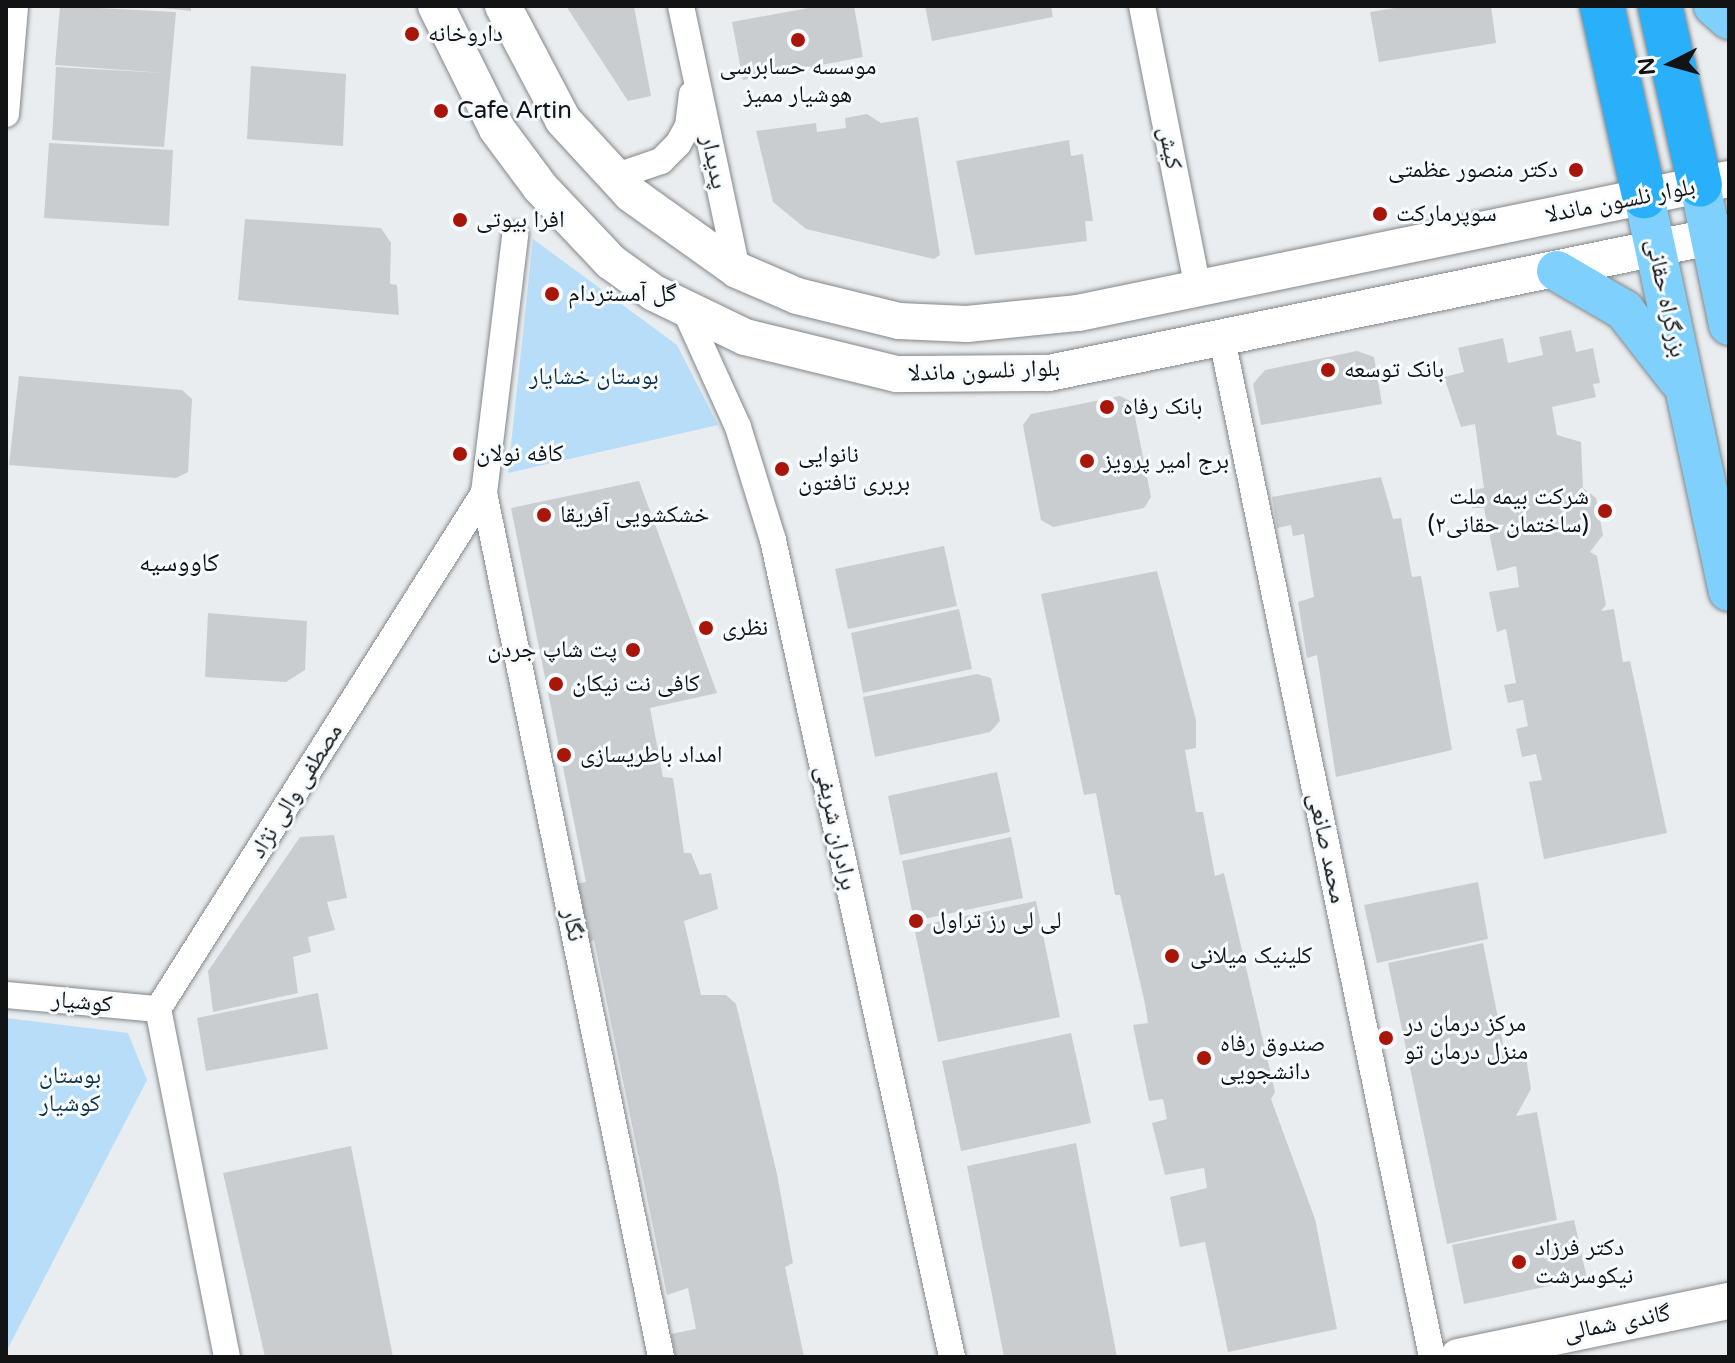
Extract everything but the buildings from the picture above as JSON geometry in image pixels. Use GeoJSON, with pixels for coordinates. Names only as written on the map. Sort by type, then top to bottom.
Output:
{"type":"FeatureCollection","features":[{"type":"Feature","properties":{"kind":"highway","name":"بزرگراه حقانی"},"geometry":{"type":"LineString","coordinates":[[1602,6],[1644,196]]}},
{"type":"Feature","properties":{"kind":"highway"},"geometry":{"type":"LineString","coordinates":[[1660,6],[1714,182]]}},
{"type":"Feature","properties":{"kind":"main road","name":"بلوار نلسون ماندلا"},"geometry":{"type":"LineString","coordinates":[[436,6],[497,129],[540,187],[611,262],[685,310],[787,351],[897,374],[1049,373],[1557,271],[1720,234]]}},
{"type":"Feature","properties":{"kind":"main road","name":"بلوار نلسون ماندلا"},"geometry":{"type":"LineString","coordinates":[[503,6],[563,120],[614,177],[737,270],[797,296],[899,321],[967,324],[1078,313],[1714,182]]}},
{"type":"Feature","properties":{"kind":"main road"},"geometry":{"type":"LineString","coordinates":[[1714,6],[1729,19]]}},
{"type":"Feature","properties":{"kind":"main road"},"geometry":{"type":"LineString","coordinates":[[1714,182],[1729,325]]}},
{"type":"Feature","properties":{"kind":"main road","name":"بزرگراه حقانی"},"geometry":{"type":"LineString","coordinates":[[1644,196],[1729,591]]}},
{"type":"Feature","properties":{"kind":"main road"},"geometry":{"type":"LineString","coordinates":[[1557,271],[1624,310],[1687,392]]}},
{"type":"Feature","properties":{"kind":"main road","name":"گاندی شمالی"},"geometry":{"type":"LineString","coordinates":[[1458,1357],[1729,1301]]}},
{"type":"Feature","properties":{"kind":"main road","name":"گاندی شمالی"},"geometry":{"type":"LineString","coordinates":[[1559,1357],[1729,1321]]}},
{"type":"Feature","properties":{"kind":"street"},"geometry":{"type":"LineString","coordinates":[[6,114],[15,6]]}},
{"type":"Feature","properties":{"kind":"street","name":"پدیدار"},"geometry":{"type":"LineString","coordinates":[[681,6],[737,270]]}},
{"type":"Feature","properties":{"kind":"street","name":"کیش"},"geometry":{"type":"LineString","coordinates":[[1142,6],[1198,289]]}},
{"type":"Feature","properties":{"kind":"street"},"geometry":{"type":"LineString","coordinates":[[614,177],[661,161],[678,144],[688,126],[694,70]]}},
{"type":"Feature","properties":{"kind":"street","name":"مصطفی والی نژاد"},"geometry":{"type":"LineString","coordinates":[[158,1009],[484,493],[515,235]]}},
{"type":"Feature","properties":{"kind":"street","name":"برادران شریفی"},"geometry":{"type":"LineString","coordinates":[[685,310],[738,427],[773,540],[952,1357]]}},
{"type":"Feature","properties":{"kind":"street","name":"محمد صانعی"},"geometry":{"type":"LineString","coordinates":[[1222,339],[1432,1357]]}},
{"type":"Feature","properties":{"kind":"street","name":"نگار"},"geometry":{"type":"LineString","coordinates":[[484,493],[661,1357]]}},
{"type":"Feature","properties":{"kind":"street","name":"کوشیار"},"geometry":{"type":"LineString","coordinates":[[6,995],[158,1009]]}},
{"type":"Feature","properties":{"kind":"street"},"geometry":{"type":"LineString","coordinates":[[158,1009],[227,1357]]}},
{"type":"Feature","properties":{"kind":"green space","name":"بوستان خشایار"},"geometry":{"type":"Polygon","coordinates":[[[533,239],[677,345],[718,425],[508,473],[533,239]]]}},
{"type":"Feature","properties":{"kind":"green space","name":"بوستان کوشیار"},"geometry":{"type":"Polygon","coordinates":[[[6,1018],[128,1033],[147,1080],[6,1352],[6,1018]]]}},
{"type":"Feature","properties":{"kind":"place","name":"داروخانه"},"geometry":{"type":"Point","coordinates":[412,34]}},
{"type":"Feature","properties":{"kind":"place","name":"موسسه حسابرسی هوشیار ممیز"},"geometry":{"type":"Point","coordinates":[798,40]}},
{"type":"Feature","properties":{"kind":"place","name":"Cafe Artin"},"geometry":{"type":"Point","coordinates":[441,111]}},
{"type":"Feature","properties":{"kind":"place","name":"دکتر منصور عظمتی"},"geometry":{"type":"Point","coordinates":[1576,170]}},
{"type":"Feature","properties":{"kind":"place","name":"سوپرمارکت"},"geometry":{"type":"Point","coordinates":[1380,214]}},
{"type":"Feature","properties":{"kind":"place","name":"افرا بيوتى"},"geometry":{"type":"Point","coordinates":[460,220]}},
{"type":"Feature","properties":{"kind":"place","name":"گل آمستردام"},"geometry":{"type":"Point","coordinates":[552,294]}},
{"type":"Feature","properties":{"kind":"place","name":"بانک توسعه"},"geometry":{"type":"Point","coordinates":[1328,370]}},
{"type":"Feature","properties":{"kind":"place","name":"بانک رفاه"},"geometry":{"type":"Point","coordinates":[1107,407]}},
{"type":"Feature","properties":{"kind":"place","name":"کافه نولان"},"geometry":{"type":"Point","coordinates":[460,454]}},
{"type":"Feature","properties":{"kind":"place","name":"برج امیر پرویز"},"geometry":{"type":"Point","coordinates":[1087,461]}},
{"type":"Feature","properties":{"kind":"place","name":"نانوایی بربری تافتون"},"geometry":{"type":"Point","coordinates":[782,469]}},
{"type":"Feature","properties":{"kind":"place","name":"شرکت بیمه ملت (ساختمان حقانی۲)"},"geometry":{"type":"Point","coordinates":[1605,511]}},
{"type":"Feature","properties":{"kind":"place","name":"خشکشویی آفریقا"},"geometry":{"type":"Point","coordinates":[544,515]}},
{"type":"Feature","properties":{"kind":"place","name":"نظری"},"geometry":{"type":"Point","coordinates":[706,628]}},
{"type":"Feature","properties":{"kind":"place","name":"پت شاپ جردن"},"geometry":{"type":"Point","coordinates":[633,650]}},
{"type":"Feature","properties":{"kind":"place","name":"کافی نت نیکان"},"geometry":{"type":"Point","coordinates":[556,684]}},
{"type":"Feature","properties":{"kind":"place","name":"امداد باطریسازی"},"geometry":{"type":"Point","coordinates":[564,755]}},
{"type":"Feature","properties":{"kind":"place","name":"لی لی رز تراول"},"geometry":{"type":"Point","coordinates":[916,921]}},
{"type":"Feature","properties":{"kind":"place","name":"کلینیک میلانی"},"geometry":{"type":"Point","coordinates":[1172,956]}},
{"type":"Feature","properties":{"kind":"place","name":"مرکز درمان در منزل درمان تو"},"geometry":{"type":"Point","coordinates":[1386,1038]}},
{"type":"Feature","properties":{"kind":"place","name":"صندوق رفاه دانشجویی"},"geometry":{"type":"Point","coordinates":[1204,1058]}},
{"type":"Feature","properties":{"kind":"place","name":"دکتر فرزاد نیکوسرشت"},"geometry":{"type":"Point","coordinates":[1519,1262]}},
{"type":"Feature","properties":{"kind":"district","name":"کاووسیه"},"geometry":{"type":"Point","coordinates":[179,563]}}]}
